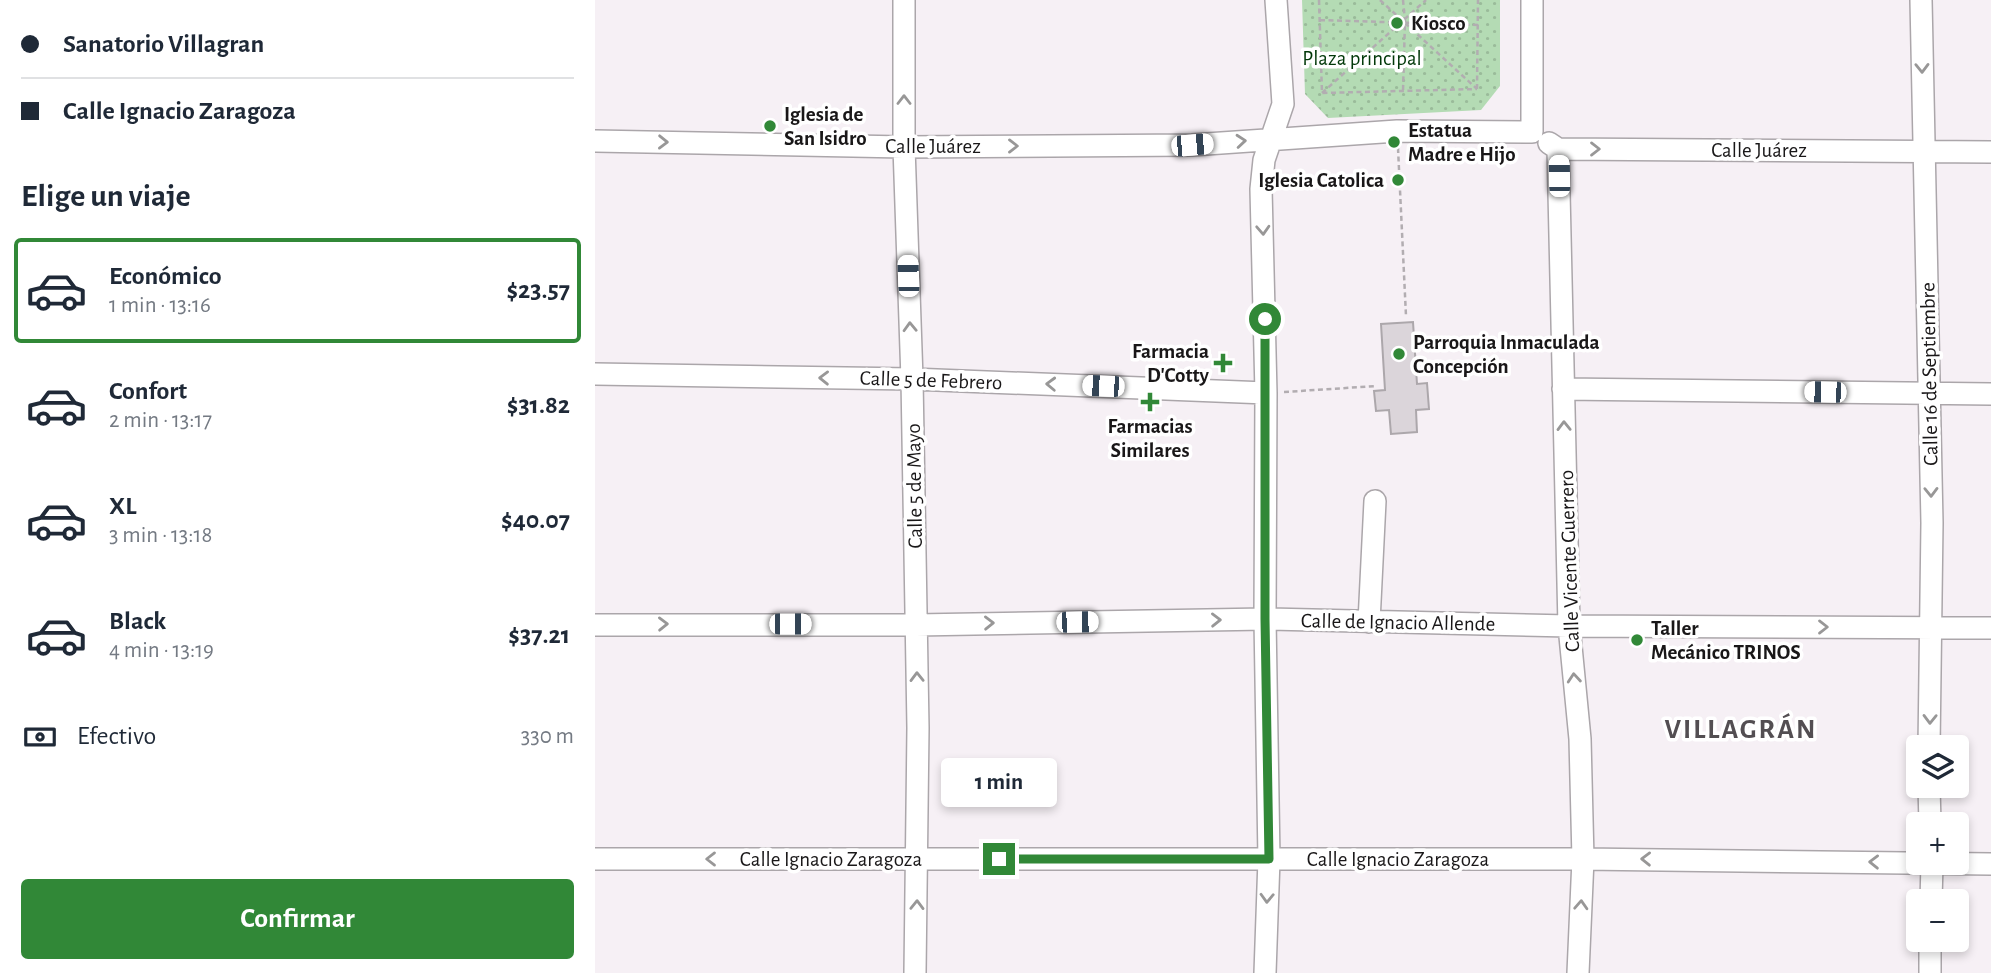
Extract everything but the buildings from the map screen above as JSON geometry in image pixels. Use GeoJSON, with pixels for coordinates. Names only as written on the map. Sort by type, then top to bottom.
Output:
{"type":"FeatureCollection","features":[{"type":"Feature","properties":{"kind":"street","name":"Calle 5 de Mayo"},"geometry":{"type":"LineString","coordinates":[[904,0],[904,147],[912,379],[916,625],[918,859],[915,973]]}},
{"type":"Feature","properties":{"kind":"street"},"geometry":{"type":"LineString","coordinates":[[1265,973],[1269,859],[1265,619],[1266,393],[1261,189],[1264,160],[1283,104],[1276,0]]}},
{"type":"Feature","properties":{"kind":"street"},"geometry":{"type":"LineString","coordinates":[[1532,0],[1532,132],[1558,149]]}},
{"type":"Feature","properties":{"kind":"street","name":"Calle 16 de Septiembre"},"geometry":{"type":"LineString","coordinates":[[1921,0],[1922,151],[1930,394],[1932,628],[1929,735]]}},
{"type":"Feature","properties":{"kind":"street","name":"Calle Juárez"},"geometry":{"type":"LineString","coordinates":[[595,141],[904,147],[1192,145],[1397,131],[1532,132]]}},
{"type":"Feature","properties":{"kind":"street","name":"Calle Juárez"},"geometry":{"type":"LineString","coordinates":[[1558,149],[1991,152]]}},
{"type":"Feature","properties":{"kind":"street","name":"Calle Vicente Guerrero"},"geometry":{"type":"LineString","coordinates":[[1558,149],[1569,626],[1580,739],[1583,859],[1578,973]]}},
{"type":"Feature","properties":{"kind":"street","name":"Calle 5 de Febrero"},"geometry":{"type":"LineString","coordinates":[[595,374],[912,379],[1266,393]]}},
{"type":"Feature","properties":{"kind":"street"},"geometry":{"type":"LineString","coordinates":[[1563,389],[1991,394]]}},
{"type":"Feature","properties":{"kind":"street"},"geometry":{"type":"LineString","coordinates":[[1369,622],[1375,501]]}},
{"type":"Feature","properties":{"kind":"street","name":"Calle de Ignacio Allende"},"geometry":{"type":"LineString","coordinates":[[595,625],[916,625],[1265,619],[1569,626],[1991,628]]}},
{"type":"Feature","properties":{"kind":"street","name":"Calle Ignacio Zaragoza"},"geometry":{"type":"LineString","coordinates":[[595,859],[1583,859],[1906,863]]}},
{"type":"Feature","properties":{"kind":"street","name":"Calle Ignacio Zaragoza"},"geometry":{"type":"LineString","coordinates":[[1969,864],[1991,864]]}},
{"type":"Feature","properties":{"kind":"street"},"geometry":{"type":"LineString","coordinates":[[1930,952],[1930,973]]}},
{"type":"Feature","properties":{"kind":"path"},"geometry":{"type":"LineString","coordinates":[[1319,0],[1322,93]]}},
{"type":"Feature","properties":{"kind":"path"},"geometry":{"type":"LineString","coordinates":[[1380,0],[1477,89]]}},
{"type":"Feature","properties":{"kind":"path"},"geometry":{"type":"LineString","coordinates":[[1402,0],[1405,21],[1403,91]]}},
{"type":"Feature","properties":{"kind":"path"},"geometry":{"type":"LineString","coordinates":[[1322,93],[1426,0]]}},
{"type":"Feature","properties":{"kind":"path"},"geometry":{"type":"LineString","coordinates":[[1477,89],[1478,0]]}},
{"type":"Feature","properties":{"kind":"path"},"geometry":{"type":"LineString","coordinates":[[1320,20],[1478,25]]}},
{"type":"Feature","properties":{"kind":"path"},"geometry":{"type":"LineString","coordinates":[[1322,93],[1477,89]]}},
{"type":"Feature","properties":{"kind":"path"},"geometry":{"type":"LineString","coordinates":[[1397,131],[1406,316]]}},
{"type":"Feature","properties":{"kind":"path"},"geometry":{"type":"LineString","coordinates":[[1266,393],[1377,386]]}},
{"type":"Feature","properties":{"kind":"green space","name":"Plaza principal"},"geometry":{"type":"Polygon","coordinates":[[[1302,0],[1500,0],[1500,86],[1481,110],[1328,118],[1305,94],[1302,0]]]}},
{"type":"Feature","properties":{"kind":"place","name":"Kiosco"},"geometry":{"type":"Point","coordinates":[1397,23]}},
{"type":"Feature","properties":{"kind":"place","name":"Iglesia de San Isidro"},"geometry":{"type":"Point","coordinates":[770,126]}},
{"type":"Feature","properties":{"kind":"place","name":"Estatua Madre e Hijo"},"geometry":{"type":"Point","coordinates":[1394,142]}},
{"type":"Feature","properties":{"kind":"place","name":"Iglesia Catolica"},"geometry":{"type":"Point","coordinates":[1398,180]}},
{"type":"Feature","properties":{"kind":"place","name":"Parroquia Inmaculada Concepción"},"geometry":{"type":"Point","coordinates":[1399,354]}},
{"type":"Feature","properties":{"kind":"place","name":"Farmacia D'Cotty"},"geometry":{"type":"Point","coordinates":[1223,363]}},
{"type":"Feature","properties":{"kind":"place","name":"Farmacias Similares"},"geometry":{"type":"Point","coordinates":[1150,402]}},
{"type":"Feature","properties":{"kind":"place","name":"Taller Mecánico TRINOS"},"geometry":{"type":"Point","coordinates":[1637,640]}},
{"type":"Feature","properties":{"kind":"district","name":"VILLAGRÁN"},"geometry":{"type":"Point","coordinates":[1741,728]}},
{"type":"Feature","properties":{"kind":"route"},"geometry":{"type":"LineString","coordinates":[[999,859],[1269,859],[1265,619],[1265,319]]}}]}
